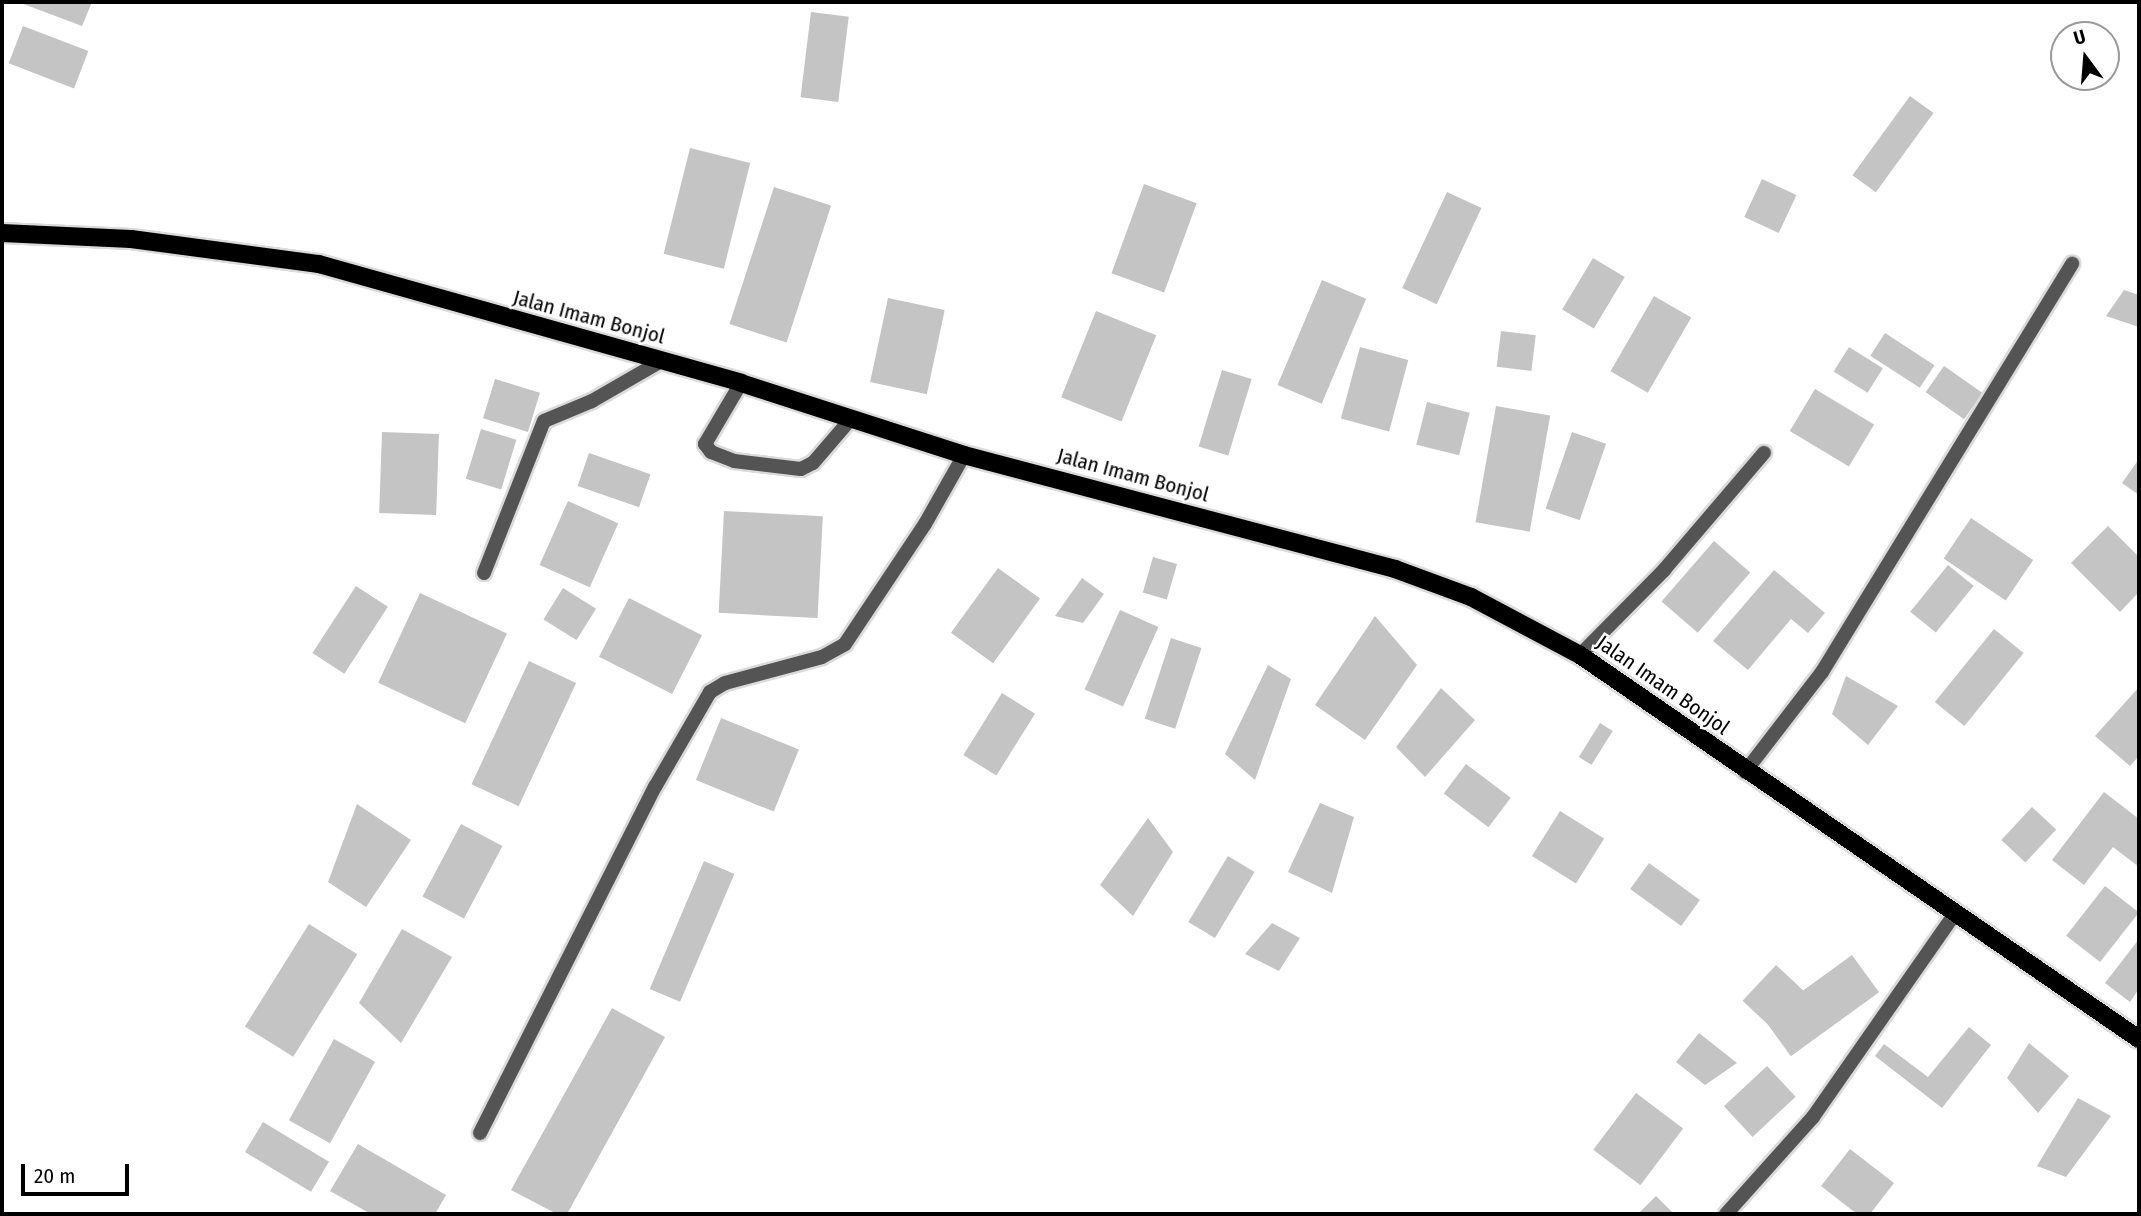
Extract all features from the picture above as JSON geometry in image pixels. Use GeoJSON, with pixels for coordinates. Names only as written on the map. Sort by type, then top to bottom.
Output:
{"type":"FeatureCollection","features":[{"type":"Feature","properties":{"kind":"main road","name":"Jalan Imam Bonjol"},"geometry":{"type":"LineString","coordinates":[[2,233],[131,239],[319,264],[741,383],[964,455],[1395,569],[1471,597],[1580,655],[1745,772],[2139,1039]]}},
{"type":"Feature","properties":{"kind":"street"},"geometry":{"type":"LineString","coordinates":[[1745,772],[1829,661],[2072,264]]}},
{"type":"Feature","properties":{"kind":"street"},"geometry":{"type":"LineString","coordinates":[[484,573],[544,421],[592,401],[663,360]]}},
{"type":"Feature","properties":{"kind":"street"},"geometry":{"type":"LineString","coordinates":[[741,383],[705,444],[711,452],[734,461],[801,469],[814,463],[850,420]]}},
{"type":"Feature","properties":{"kind":"street"},"geometry":{"type":"LineString","coordinates":[[1580,655],[1664,570],[1764,453]]}},
{"type":"Feature","properties":{"kind":"street"},"geometry":{"type":"LineString","coordinates":[[480,1133],[655,787],[710,692],[725,683],[822,657],[845,644],[925,524],[964,455]]}},
{"type":"Feature","properties":{"kind":"street"},"geometry":{"type":"LineString","coordinates":[[1726,1214],[1813,1117],[1954,915]]}},
{"type":"Feature","properties":{"kind":"building"},"geometry":{"type":"Polygon","coordinates":[[[18,2],[92,2],[82,26],[18,2]]]}},
{"type":"Feature","properties":{"kind":"building"},"geometry":{"type":"Polygon","coordinates":[[[811,12],[849,17],[838,102],[801,97],[811,12]]]}},
{"type":"Feature","properties":{"kind":"building"},"geometry":{"type":"Polygon","coordinates":[[[23,26],[88,51],[74,88],[9,63],[23,26]]]}},
{"type":"Feature","properties":{"kind":"building"},"geometry":{"type":"Polygon","coordinates":[[[1910,96],[1933,113],[1876,192],[1852,175],[1910,96]]]}},
{"type":"Feature","properties":{"kind":"building"},"geometry":{"type":"Polygon","coordinates":[[[690,148],[750,163],[724,269],[664,254],[690,148]]]}},
{"type":"Feature","properties":{"kind":"building"},"geometry":{"type":"Polygon","coordinates":[[[1762,179],[1796,195],[1779,233],[1744,217],[1762,179]]]}},
{"type":"Feature","properties":{"kind":"building"},"geometry":{"type":"Polygon","coordinates":[[[1144,184],[1197,203],[1164,292],[1112,273],[1144,184]]]}},
{"type":"Feature","properties":{"kind":"building"},"geometry":{"type":"Polygon","coordinates":[[[774,187],[831,206],[787,342],[730,324],[774,187]]]}},
{"type":"Feature","properties":{"kind":"building"},"geometry":{"type":"Polygon","coordinates":[[[1447,192],[1481,208],[1437,304],[1402,288],[1447,192]]]}},
{"type":"Feature","properties":{"kind":"building"},"geometry":{"type":"Polygon","coordinates":[[[1593,258],[1625,277],[1594,328],[1562,309],[1593,258]]]}},
{"type":"Feature","properties":{"kind":"building"},"geometry":{"type":"Polygon","coordinates":[[[1322,280],[1366,299],[1322,404],[1277,385],[1322,280]]]}},
{"type":"Feature","properties":{"kind":"building"},"geometry":{"type":"Polygon","coordinates":[[[2124,290],[2139,295],[2139,327],[2106,316],[2124,290]]]}},
{"type":"Feature","properties":{"kind":"building"},"geometry":{"type":"Polygon","coordinates":[[[1654,296],[1691,318],[1648,393],[1610,371],[1654,296]]]}},
{"type":"Feature","properties":{"kind":"building"},"geometry":{"type":"Polygon","coordinates":[[[888,298],[945,310],[927,394],[870,382],[888,298]]]}},
{"type":"Feature","properties":{"kind":"building"},"geometry":{"type":"Polygon","coordinates":[[[1096,311],[1156,335],[1121,422],[1061,397],[1096,311]]]}},
{"type":"Feature","properties":{"kind":"building"},"geometry":{"type":"Polygon","coordinates":[[[1501,331],[1536,335],[1531,371],[1497,367],[1501,331]]]}},
{"type":"Feature","properties":{"kind":"building"},"geometry":{"type":"Polygon","coordinates":[[[1885,333],[1934,365],[1920,388],[1870,356],[1885,333]]]}},
{"type":"Feature","properties":{"kind":"building"},"geometry":{"type":"Polygon","coordinates":[[[1360,347],[1408,360],[1389,431],[1341,418],[1360,347]]]}},
{"type":"Feature","properties":{"kind":"building"},"geometry":{"type":"Polygon","coordinates":[[[1849,347],[1883,368],[1868,393],[1834,372],[1849,347]]]}},
{"type":"Feature","properties":{"kind":"building"},"geometry":{"type":"Polygon","coordinates":[[[1944,366],[1983,393],[1964,419],[1926,392],[1944,366]]]}},
{"type":"Feature","properties":{"kind":"building"},"geometry":{"type":"Polygon","coordinates":[[[1222,370],[1252,379],[1228,456],[1199,447],[1222,370]]]}},
{"type":"Feature","properties":{"kind":"building"},"geometry":{"type":"Polygon","coordinates":[[[495,379],[540,393],[528,432],[483,418],[495,379]]]}},
{"type":"Feature","properties":{"kind":"building"},"geometry":{"type":"Polygon","coordinates":[[[1815,389],[1874,425],[1849,467],[1790,431],[1815,389]]]}},
{"type":"Feature","properties":{"kind":"building"},"geometry":{"type":"Polygon","coordinates":[[[1427,402],[1470,413],[1459,455],[1416,445],[1427,402]]]}},
{"type":"Feature","properties":{"kind":"building"},"geometry":{"type":"Polygon","coordinates":[[[1496,406],[1550,416],[1530,532],[1476,522],[1496,406]]]}},
{"type":"Feature","properties":{"kind":"building"},"geometry":{"type":"Polygon","coordinates":[[[481,429],[516,440],[501,490],[466,479],[481,429]]]}},
{"type":"Feature","properties":{"kind":"building"},"geometry":{"type":"Polygon","coordinates":[[[382,432],[439,434],[436,515],[379,513],[382,432]]]}},
{"type":"Feature","properties":{"kind":"building"},"geometry":{"type":"Polygon","coordinates":[[[1572,432],[1606,444],[1580,520],[1546,509],[1572,432]]]}},
{"type":"Feature","properties":{"kind":"building"},"geometry":{"type":"Polygon","coordinates":[[[589,453],[650,474],[639,507],[578,486],[589,453]]]}},
{"type":"Feature","properties":{"kind":"building"},"geometry":{"type":"Polygon","coordinates":[[[2139,459],[2139,495],[2122,483],[2139,459]]]}},
{"type":"Feature","properties":{"kind":"building"},"geometry":{"type":"Polygon","coordinates":[[[568,501],[618,523],[590,587],[540,565],[568,501]]]}},
{"type":"Feature","properties":{"kind":"building"},"geometry":{"type":"Polygon","coordinates":[[[724,511],[823,516],[818,618],[719,613],[724,511]]]}},
{"type":"Feature","properties":{"kind":"building"},"geometry":{"type":"Polygon","coordinates":[[[1971,518],[2033,560],[2006,601],[1944,559],[1971,518]]]}},
{"type":"Feature","properties":{"kind":"building"},"geometry":{"type":"Polygon","coordinates":[[[2108,526],[2139,557],[2139,592],[2120,612],[2071,563],[2108,526]]]}},
{"type":"Feature","properties":{"kind":"building"},"geometry":{"type":"Polygon","coordinates":[[[1714,541],[1750,572],[1698,633],[1662,601],[1714,541]]]}},
{"type":"Feature","properties":{"kind":"building"},"geometry":{"type":"Polygon","coordinates":[[[1153,557],[1177,564],[1167,599],[1143,593],[1153,557]]]}},
{"type":"Feature","properties":{"kind":"building"},"geometry":{"type":"Polygon","coordinates":[[[1948,565],[1974,586],[1936,632],[1910,612],[1948,565]]]}},
{"type":"Feature","properties":{"kind":"building"},"geometry":{"type":"Polygon","coordinates":[[[998,568],[1040,599],[993,663],[951,633],[998,568]]]}},
{"type":"Feature","properties":{"kind":"building"},"geometry":{"type":"Polygon","coordinates":[[[1774,570],[1825,613],[1808,633],[1791,619],[1748,670],[1713,641],[1774,570]]]}},
{"type":"Feature","properties":{"kind":"building"},"geometry":{"type":"Polygon","coordinates":[[[1082,578],[1104,594],[1083,623],[1055,616],[1082,578]]]}},
{"type":"Feature","properties":{"kind":"building"},"geometry":{"type":"Polygon","coordinates":[[[356,586],[388,607],[344,674],[312,653],[356,586]]]}},
{"type":"Feature","properties":{"kind":"building"},"geometry":{"type":"Polygon","coordinates":[[[563,588],[596,609],[576,640],[543,619],[563,588]]]}},
{"type":"Feature","properties":{"kind":"building"},"geometry":{"type":"Polygon","coordinates":[[[420,593],[507,634],[465,723],[378,683],[420,593]]]}},
{"type":"Feature","properties":{"kind":"building"},"geometry":{"type":"Polygon","coordinates":[[[629,598],[702,635],[672,694],[599,657],[629,598]]]}},
{"type":"Feature","properties":{"kind":"building"},"geometry":{"type":"Polygon","coordinates":[[[1120,610],[1158,627],[1123,707],[1085,689],[1120,610]]]}},
{"type":"Feature","properties":{"kind":"building"},"geometry":{"type":"Polygon","coordinates":[[[1375,616],[1417,665],[1365,740],[1315,705],[1375,616]]]}},
{"type":"Feature","properties":{"kind":"building"},"geometry":{"type":"Polygon","coordinates":[[[1994,629],[2024,653],[1964,726],[1935,702],[1994,629]]]}},
{"type":"Feature","properties":{"kind":"building"},"geometry":{"type":"Polygon","coordinates":[[[1171,638],[1201,648],[1175,729],[1145,719],[1171,638]]]}},
{"type":"Feature","properties":{"kind":"building"},"geometry":{"type":"Polygon","coordinates":[[[529,661],[576,683],[519,806],[472,784],[529,661]]]}},
{"type":"Feature","properties":{"kind":"building"},"geometry":{"type":"Polygon","coordinates":[[[1268,665],[1291,679],[1255,780],[1225,754],[1268,665]]]}},
{"type":"Feature","properties":{"kind":"building"},"geometry":{"type":"Polygon","coordinates":[[[1846,676],[1898,706],[1868,745],[1832,714],[1846,676]]]}},
{"type":"Feature","properties":{"kind":"building"},"geometry":{"type":"Polygon","coordinates":[[[2139,687],[2139,756],[2130,766],[2095,736],[2139,687]]]}},
{"type":"Feature","properties":{"kind":"building"},"geometry":{"type":"Polygon","coordinates":[[[1441,688],[1475,720],[1425,777],[1396,747],[1441,688]]]}},
{"type":"Feature","properties":{"kind":"building"},"geometry":{"type":"Polygon","coordinates":[[[1002,693],[1035,714],[996,776],[963,755],[1002,693]]]}},
{"type":"Feature","properties":{"kind":"building"},"geometry":{"type":"Polygon","coordinates":[[[721,718],[799,749],[774,812],[696,780],[721,718]]]}},
{"type":"Feature","properties":{"kind":"building"},"geometry":{"type":"Polygon","coordinates":[[[1600,723],[1613,731],[1592,765],[1579,757],[1600,723]]]}},
{"type":"Feature","properties":{"kind":"building"},"geometry":{"type":"Polygon","coordinates":[[[1466,764],[1511,798],[1488,827],[1444,794],[1466,764]]]}},
{"type":"Feature","properties":{"kind":"building"},"geometry":{"type":"Polygon","coordinates":[[[2104,792],[2139,819],[2139,867],[2113,847],[2084,885],[2052,860],[2104,792]]]}},
{"type":"Feature","properties":{"kind":"building"},"geometry":{"type":"Polygon","coordinates":[[[1320,803],[1354,817],[1332,893],[1288,872],[1320,803]]]}},
{"type":"Feature","properties":{"kind":"building"},"geometry":{"type":"Polygon","coordinates":[[[357,804],[411,840],[366,907],[328,882],[357,804]]]}},
{"type":"Feature","properties":{"kind":"building"},"geometry":{"type":"Polygon","coordinates":[[[2032,807],[2056,830],[2025,862],[2001,840],[2032,807]]]}},
{"type":"Feature","properties":{"kind":"building"},"geometry":{"type":"Polygon","coordinates":[[[1560,811],[1604,839],[1576,884],[1532,856],[1560,811]]]}},
{"type":"Feature","properties":{"kind":"building"},"geometry":{"type":"Polygon","coordinates":[[[1148,818],[1173,852],[1133,916],[1100,885],[1148,818]]]}},
{"type":"Feature","properties":{"kind":"building"},"geometry":{"type":"Polygon","coordinates":[[[461,824],[502,846],[464,918],[423,896],[461,824]]]}},
{"type":"Feature","properties":{"kind":"building"},"geometry":{"type":"Polygon","coordinates":[[[1228,856],[1255,872],[1215,938],[1188,922],[1228,856]]]}},
{"type":"Feature","properties":{"kind":"building"},"geometry":{"type":"Polygon","coordinates":[[[704,861],[734,874],[680,1002],[650,989],[704,861]]]}},
{"type":"Feature","properties":{"kind":"building"},"geometry":{"type":"Polygon","coordinates":[[[1649,863],[1700,900],[1681,926],[1630,889],[1649,863]]]}},
{"type":"Feature","properties":{"kind":"building"},"geometry":{"type":"Polygon","coordinates":[[[2105,886],[2139,912],[2100,962],[2066,936],[2105,886]]]}},
{"type":"Feature","properties":{"kind":"building"},"geometry":{"type":"Polygon","coordinates":[[[1272,923],[1300,938],[1279,971],[1245,954],[1272,923]]]}},
{"type":"Feature","properties":{"kind":"building"},"geometry":{"type":"Polygon","coordinates":[[[309,924],[357,954],[293,1057],[245,1027],[309,924]]]}},
{"type":"Feature","properties":{"kind":"building"},"geometry":{"type":"Polygon","coordinates":[[[402,929],[452,957],[401,1043],[359,1003],[402,929]]]}},
{"type":"Feature","properties":{"kind":"building"},"geometry":{"type":"Polygon","coordinates":[[[2139,939],[2139,989],[2130,1002],[2105,983],[2139,939]]]}},
{"type":"Feature","properties":{"kind":"building"},"geometry":{"type":"Polygon","coordinates":[[[1852,955],[1879,992],[1791,1056],[1764,1019],[1852,955]]]}},
{"type":"Feature","properties":{"kind":"building"},"geometry":{"type":"Polygon","coordinates":[[[1776,965],[1805,992],[1772,1028],[1743,1001],[1776,965]]]}},
{"type":"Feature","properties":{"kind":"building"},"geometry":{"type":"Polygon","coordinates":[[[612,1008],[665,1037],[567,1214],[557,1214],[511,1190],[612,1008]]]}},
{"type":"Feature","properties":{"kind":"building"},"geometry":{"type":"Polygon","coordinates":[[[1969,1027],[1991,1045],[1942,1108],[1875,1056],[1884,1044],[1928,1077],[1969,1027]]]}},
{"type":"Feature","properties":{"kind":"building"},"geometry":{"type":"Polygon","coordinates":[[[1699,1033],[1737,1063],[1705,1085],[1676,1062],[1699,1033]]]}},
{"type":"Feature","properties":{"kind":"building"},"geometry":{"type":"Polygon","coordinates":[[[334,1039],[375,1062],[330,1143],[289,1120],[334,1039]]]}},
{"type":"Feature","properties":{"kind":"building"},"geometry":{"type":"Polygon","coordinates":[[[2029,1043],[2069,1076],[2038,1113],[2007,1078],[2029,1043]]]}},
{"type":"Feature","properties":{"kind":"building"},"geometry":{"type":"Polygon","coordinates":[[[1767,1066],[1796,1097],[1752,1137],[1724,1106],[1767,1066]]]}},
{"type":"Feature","properties":{"kind":"building"},"geometry":{"type":"Polygon","coordinates":[[[1636,1093],[1683,1129],[1640,1185],[1593,1150],[1636,1093]]]}},
{"type":"Feature","properties":{"kind":"building"},"geometry":{"type":"Polygon","coordinates":[[[2078,1098],[2111,1116],[2066,1177],[2037,1166],[2078,1098]]]}},
{"type":"Feature","properties":{"kind":"building"},"geometry":{"type":"Polygon","coordinates":[[[263,1122],[329,1162],[311,1192],[245,1152],[263,1122]]]}},
{"type":"Feature","properties":{"kind":"building"},"geometry":{"type":"Polygon","coordinates":[[[358,1144],[446,1195],[435,1214],[371,1214],[330,1191],[358,1144]]]}},
{"type":"Feature","properties":{"kind":"building"},"geometry":{"type":"Polygon","coordinates":[[[1850,1149],[1894,1183],[1870,1214],[1857,1214],[1821,1186],[1850,1149]]]}},
{"type":"Feature","properties":{"kind":"building"},"geometry":{"type":"Polygon","coordinates":[[[1656,1196],[1674,1214],[1638,1214],[1656,1196]]]}}]}
